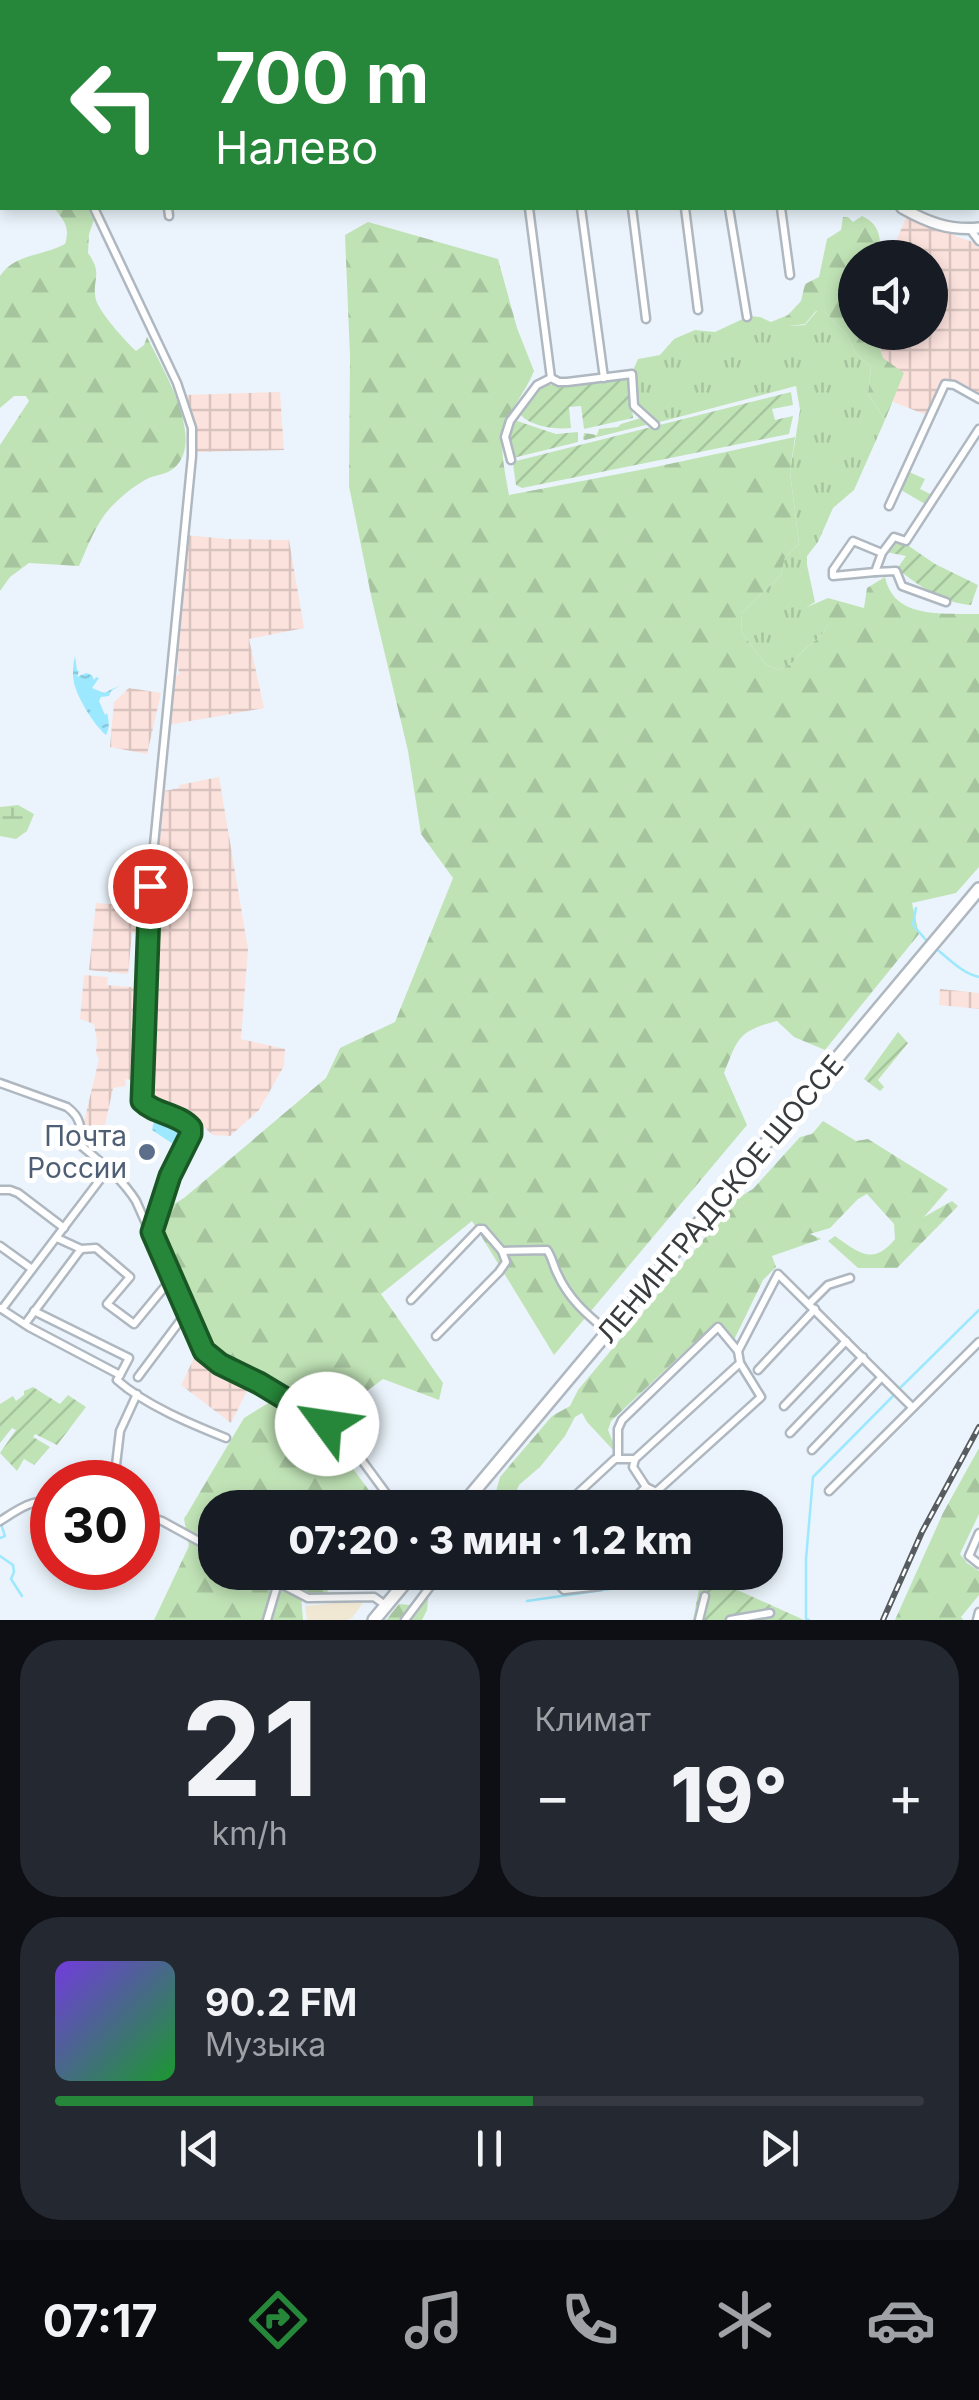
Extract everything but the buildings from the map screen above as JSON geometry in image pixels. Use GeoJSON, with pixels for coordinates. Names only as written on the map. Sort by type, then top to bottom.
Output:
{"type":"FeatureCollection","features":[{"type":"Feature","properties":{"kind":"highway","name":"ЛЕНИНГРАДСКОЕ ШОССЕ"},"geometry":{"type":"LineString","coordinates":[[475,1490],[979,889]]}},
{"type":"Feature","properties":{"kind":"highway","name":"ЛЕНИНГРАДСКОЕ ШОССЕ"},"geometry":{"type":"LineString","coordinates":[[483,1490],[979,898]]}},
{"type":"Feature","properties":{"kind":"highway"},"geometry":{"type":"LineString","coordinates":[[366,1620],[391,1590]]}},
{"type":"Feature","properties":{"kind":"highway"},"geometry":{"type":"LineString","coordinates":[[374,1620],[399,1590]]}},
{"type":"Feature","properties":{"kind":"main road"},"geometry":{"type":"LineString","coordinates":[[906,210],[940,226],[975,228]]}},
{"type":"Feature","properties":{"kind":"street"},"geometry":{"type":"LineString","coordinates":[[95,210],[177,383],[192,428],[150,886],[142,1096],[144,1105],[185,1122],[191,1131],[170,1176],[152,1232]]}},
{"type":"Feature","properties":{"kind":"street"},"geometry":{"type":"LineString","coordinates":[[529,210],[551,378]]}},
{"type":"Feature","properties":{"kind":"street"},"geometry":{"type":"LineString","coordinates":[[581,210],[604,378]]}},
{"type":"Feature","properties":{"kind":"street"},"geometry":{"type":"LineString","coordinates":[[632,210],[646,319]]}},
{"type":"Feature","properties":{"kind":"street"},"geometry":{"type":"LineString","coordinates":[[685,210],[698,310]]}},
{"type":"Feature","properties":{"kind":"street"},"geometry":{"type":"LineString","coordinates":[[729,210],[747,318]]}},
{"type":"Feature","properties":{"kind":"street"},"geometry":{"type":"LineString","coordinates":[[780,210],[790,275]]}},
{"type":"Feature","properties":{"kind":"street"},"geometry":{"type":"LineString","coordinates":[[975,228],[979,241]]}},
{"type":"Feature","properties":{"kind":"street"},"geometry":{"type":"LineString","coordinates":[[512,460],[505,440],[510,422],[537,386],[551,378],[563,382],[632,374],[634,406],[655,425]]}},
{"type":"Feature","properties":{"kind":"street"},"geometry":{"type":"LineString","coordinates":[[889,506],[945,384],[979,399]]}},
{"type":"Feature","properties":{"kind":"street"},"geometry":{"type":"LineString","coordinates":[[875,572],[894,537],[906,540],[977,434]]}},
{"type":"Feature","properties":{"kind":"street"},"geometry":{"type":"LineString","coordinates":[[882,553],[853,541],[832,570],[833,576],[896,570],[902,586],[946,602]]}},
{"type":"Feature","properties":{"kind":"street"},"geometry":{"type":"LineString","coordinates":[[0,1084],[75,1114],[81,1127],[78,1143],[128,1188],[208,1355],[336,1431],[384,1490]]}},
{"type":"Feature","properties":{"kind":"street"},"geometry":{"type":"LineString","coordinates":[[112,1174],[102,1176],[1,1308],[120,1375]]}},
{"type":"Feature","properties":{"kind":"street"},"geometry":{"type":"LineString","coordinates":[[0,1190],[18,1193],[64,1228]]}},
{"type":"Feature","properties":{"kind":"street"},"geometry":{"type":"LineString","coordinates":[[411,1300],[479,1229],[502,1251],[506,1262],[499,1272],[436,1336]]}},
{"type":"Feature","properties":{"kind":"street"},"geometry":{"type":"LineString","coordinates":[[57,1238],[81,1249],[96,1248],[130,1277],[107,1304],[134,1324],[172,1278]]}},
{"type":"Feature","properties":{"kind":"street"},"geometry":{"type":"LineString","coordinates":[[0,1246],[32,1269]]}},
{"type":"Feature","properties":{"kind":"street"},"geometry":{"type":"LineString","coordinates":[[24,1324],[81,1249]]}},
{"type":"Feature","properties":{"kind":"street"},"geometry":{"type":"LineString","coordinates":[[502,1251],[548,1250],[576,1303],[608,1332]]}},
{"type":"Feature","properties":{"kind":"street"},"geometry":{"type":"LineString","coordinates":[[738,1352],[778,1274],[912,1406]]}},
{"type":"Feature","properties":{"kind":"street"},"geometry":{"type":"LineString","coordinates":[[758,1370],[828,1286],[850,1278]]}},
{"type":"Feature","properties":{"kind":"street"},"geometry":{"type":"LineString","coordinates":[[34,1311],[129,1358],[117,1380],[188,1422],[226,1438]]}},
{"type":"Feature","properties":{"kind":"street"},"geometry":{"type":"LineString","coordinates":[[138,1377],[186,1313]]}},
{"type":"Feature","properties":{"kind":"street"},"geometry":{"type":"LineString","coordinates":[[618,1458],[618,1429],[622,1420],[718,1328],[738,1352],[740,1363],[760,1397],[656,1492],[646,1488],[633,1467],[635,1459],[740,1363]]}},
{"type":"Feature","properties":{"kind":"street"},"geometry":{"type":"LineString","coordinates":[[73,1351],[82,1334]]}},
{"type":"Feature","properties":{"kind":"street"},"geometry":{"type":"LineString","coordinates":[[784,1406],[846,1340]]}},
{"type":"Feature","properties":{"kind":"street"},"geometry":{"type":"LineString","coordinates":[[829,1492],[979,1342]]}},
{"type":"Feature","properties":{"kind":"street"},"geometry":{"type":"LineString","coordinates":[[790,1433],[863,1357]]}},
{"type":"Feature","properties":{"kind":"street"},"geometry":{"type":"LineString","coordinates":[[812,1450],[881,1378]]}},
{"type":"Feature","properties":{"kind":"street"},"geometry":{"type":"LineString","coordinates":[[117,1460],[120,1431],[137,1394]]}},
{"type":"Feature","properties":{"kind":"street"},"geometry":{"type":"LineString","coordinates":[[582,1490],[618,1458],[635,1459]]}},
{"type":"Feature","properties":{"kind":"street"},"geometry":{"type":"LineString","coordinates":[[0,1521],[30,1503]]}},
{"type":"Feature","properties":{"kind":"street"},"geometry":{"type":"LineString","coordinates":[[160,1521],[198,1541]]}},
{"type":"Feature","properties":{"kind":"street"},"geometry":{"type":"LineString","coordinates":[[979,1533],[969,1556],[979,1564]]}},
{"type":"Feature","properties":{"kind":"street"},"geometry":{"type":"LineString","coordinates":[[267,1620],[276,1590]]}},
{"type":"Feature","properties":{"kind":"street"},"geometry":{"type":"LineString","coordinates":[[291,1590],[308,1598],[374,1597],[381,1602]]}},
{"type":"Feature","properties":{"kind":"street"},"geometry":{"type":"LineString","coordinates":[[404,1620],[427,1590]]}},
{"type":"Feature","properties":{"kind":"street"},"geometry":{"type":"LineString","coordinates":[[700,1620],[704,1596]]}},
{"type":"Feature","properties":{"kind":"street"},"geometry":{"type":"LineString","coordinates":[[976,1620],[979,1612]]}},
{"type":"Feature","properties":{"kind":"street"},"geometry":{"type":"LineString","coordinates":[[730,1620],[770,1613]]}},
{"type":"Feature","properties":{"kind":"shaded area"},"geometry":{"type":"Polygon","coordinates":[[[906,218],[954,232],[979,247],[979,392],[976,396],[942,379],[926,415],[891,401],[880,350],[948,350],[948,240],[896,240],[906,218]]]}},
{"type":"Feature","properties":{"kind":"shaded area"},"geometry":{"type":"Polygon","coordinates":[[[280,392],[284,450],[194,452],[195,428],[185,395],[280,392]]]}},
{"type":"Feature","properties":{"kind":"shaded area"},"geometry":{"type":"Polygon","coordinates":[[[186,535],[289,540],[304,628],[249,639],[264,708],[168,725],[173,678],[179,674],[176,651],[186,535]]]}},
{"type":"Feature","properties":{"kind":"shaded area"},"geometry":{"type":"Polygon","coordinates":[[[129,688],[161,693],[147,754],[110,747],[114,702],[129,688]]]}},
{"type":"Feature","properties":{"kind":"shaded area"},"geometry":{"type":"Polygon","coordinates":[[[219,777],[248,949],[241,1039],[285,1049],[284,1066],[259,1110],[230,1136],[213,1135],[144,1100],[148,1068],[145,1043],[151,1043],[146,1039],[145,1020],[152,1020],[155,980],[148,973],[161,794],[179,785],[219,777]]]}},
{"type":"Feature","properties":{"kind":"shaded area"},"geometry":{"type":"Polygon","coordinates":[[[96,903],[140,906],[139,933],[132,933],[128,974],[89,970],[96,903]]]}},
{"type":"Feature","properties":{"kind":"shaded area"},"geometry":{"type":"Polygon","coordinates":[[[84,975],[108,977],[107,985],[141,988],[141,1021],[137,1024],[142,1029],[139,1081],[125,1079],[126,1086],[113,1088],[105,1125],[83,1126],[99,1059],[94,1024],[80,1019],[84,975]]]}},
{"type":"Feature","properties":{"kind":"shaded area"},"geometry":{"type":"Polygon","coordinates":[[[940,989],[979,993],[979,1009],[939,1005],[940,989]]]}},
{"type":"Feature","properties":{"kind":"shaded area"},"geometry":{"type":"Polygon","coordinates":[[[195,1356],[249,1387],[231,1423],[181,1385],[195,1356]]]}},
{"type":"Feature","properties":{"kind":"shaded area"},"geometry":{"type":"Polygon","coordinates":[[[365,1600],[347,1620],[307,1620],[305,1606],[365,1600]]]}},
{"type":"Feature","properties":{"kind":"green space"},"geometry":{"type":"Polygon","coordinates":[[[56,210],[89,210],[94,220],[88,253],[96,272],[98,306],[136,351],[147,337],[178,403],[186,440],[183,456],[174,468],[141,482],[108,510],[79,566],[29,563],[10,577],[0,591],[0,445],[29,401],[26,396],[14,396],[0,408],[0,276],[21,259],[65,244],[66,225],[56,210]]]}},
{"type":"Feature","properties":{"kind":"green space"},"geometry":{"type":"Polygon","coordinates":[[[862,216],[868,220],[880,240],[838,240],[838,326],[824,311],[816,311],[805,324],[789,326],[788,315],[801,301],[805,284],[819,277],[827,239],[841,230],[843,217],[853,222],[862,216]]]}},
{"type":"Feature","properties":{"kind":"green space"},"geometry":{"type":"Polygon","coordinates":[[[368,222],[498,259],[517,328],[534,371],[503,430],[509,495],[795,437],[790,472],[799,544],[785,557],[781,575],[741,614],[742,633],[766,665],[779,670],[790,665],[822,634],[828,625],[814,620],[807,607],[828,598],[864,608],[867,588],[885,577],[890,591],[909,607],[936,613],[979,614],[979,867],[956,893],[912,903],[919,934],[825,1050],[794,1037],[777,1021],[754,1028],[741,1038],[724,1073],[747,1125],[554,1355],[472,1221],[381,1294],[443,1383],[439,1400],[383,1379],[355,1400],[357,1417],[347,1434],[208,1349],[196,1302],[181,1285],[164,1240],[167,1208],[184,1198],[326,1078],[340,1048],[395,1022],[453,878],[421,834],[408,751],[349,486],[350,356],[345,235],[368,222]]]}},
{"type":"Feature","properties":{"kind":"green space"},"geometry":{"type":"Polygon","coordinates":[[[817,311],[824,311],[838,326],[838,350],[854,350],[871,367],[868,394],[885,420],[854,490],[833,508],[818,542],[807,556],[815,602],[807,607],[828,625],[792,663],[779,670],[766,665],[742,633],[741,614],[781,575],[785,557],[799,544],[790,472],[800,410],[796,386],[656,423],[636,405],[634,368],[638,359],[660,355],[674,339],[695,330],[715,332],[749,316],[771,322],[788,315],[790,326],[805,325],[817,311]]]}},
{"type":"Feature","properties":{"kind":"green space"},"geometry":{"type":"Polygon","coordinates":[[[854,350],[880,350],[883,358],[904,373],[885,420],[868,394],[871,367],[854,350]]]}},
{"type":"Feature","properties":{"kind":"green space"},"geometry":{"type":"Polygon","coordinates":[[[629,378],[633,418],[584,429],[581,406],[569,407],[571,428],[537,424],[521,415],[538,386],[629,378]]]}},
{"type":"Feature","properties":{"kind":"green space"},"geometry":{"type":"Polygon","coordinates":[[[791,392],[793,405],[772,409],[775,420],[793,416],[789,434],[522,488],[516,485],[516,461],[791,392]]]}},
{"type":"Feature","properties":{"kind":"green space"},"geometry":{"type":"Polygon","coordinates":[[[644,417],[650,424],[583,439],[584,433],[597,435],[599,429],[644,417]]]}},
{"type":"Feature","properties":{"kind":"green space"},"geometry":{"type":"Polygon","coordinates":[[[514,420],[556,434],[578,432],[578,442],[513,458],[508,434],[514,420]]]}},
{"type":"Feature","properties":{"kind":"green space"},"geometry":{"type":"Polygon","coordinates":[[[909,472],[925,479],[920,489],[932,495],[925,504],[901,490],[909,472]]]}},
{"type":"Feature","properties":{"kind":"green space"},"geometry":{"type":"Polygon","coordinates":[[[894,539],[978,585],[971,605],[941,597],[897,569],[906,556],[886,552],[894,539]]]}},
{"type":"Feature","properties":{"kind":"green space"},"geometry":{"type":"Polygon","coordinates":[[[18,805],[34,814],[27,831],[16,839],[0,836],[0,807],[18,805]]]}},
{"type":"Feature","properties":{"kind":"green space"},"geometry":{"type":"Polygon","coordinates":[[[898,1032],[908,1043],[878,1080],[884,1087],[880,1091],[864,1079],[898,1032]]]}},
{"type":"Feature","properties":{"kind":"green space"},"geometry":{"type":"Polygon","coordinates":[[[823,1121],[856,1141],[868,1139],[948,1189],[924,1217],[952,1201],[958,1206],[897,1268],[858,1268],[828,1241],[835,1236],[859,1252],[873,1254],[895,1239],[894,1224],[867,1194],[858,1199],[830,1228],[810,1234],[821,1239],[772,1256],[776,1267],[763,1280],[733,1342],[714,1324],[611,1421],[608,1430],[614,1451],[582,1413],[517,1490],[496,1490],[500,1477],[552,1416],[570,1406],[578,1390],[738,1198],[753,1189],[800,1137],[812,1134],[823,1121]]]}},
{"type":"Feature","properties":{"kind":"green space"},"geometry":{"type":"Polygon","coordinates":[[[33,1387],[60,1404],[68,1395],[86,1407],[57,1445],[35,1434],[33,1437],[50,1447],[38,1460],[30,1463],[24,1459],[17,1471],[0,1453],[16,1430],[12,1428],[0,1443],[0,1404],[13,1396],[16,1401],[33,1387]]]}},
{"type":"Feature","properties":{"kind":"green space"},"geometry":{"type":"Polygon","coordinates":[[[270,1402],[330,1438],[369,1490],[201,1490],[244,1418],[270,1402]]]}},
{"type":"Feature","properties":{"kind":"green space"},"geometry":{"type":"Polygon","coordinates":[[[979,1448],[979,1514],[960,1554],[979,1571],[979,1595],[961,1617],[963,1620],[895,1620],[943,1513],[979,1448]]]}},
{"type":"Feature","properties":{"kind":"green space"},"geometry":{"type":"Polygon","coordinates":[[[198,1495],[198,1590],[328,1590],[327,1593],[301,1595],[303,1620],[154,1620],[189,1546],[184,1519],[198,1495]]]}},
{"type":"Feature","properties":{"kind":"green space"},"geometry":{"type":"Polygon","coordinates":[[[699,1590],[737,1590],[804,1620],[693,1620],[699,1590]]]}},
{"type":"Feature","properties":{"kind":"green space"},"geometry":{"type":"Polygon","coordinates":[[[419,1597],[428,1599],[422,1620],[386,1620],[399,1604],[410,1605],[419,1597]]]}},
{"type":"Feature","properties":{"kind":"water"},"geometry":{"type":"Polygon","coordinates":[[[75,656],[77,677],[86,673],[94,680],[99,678],[92,688],[104,693],[121,685],[99,701],[108,716],[106,735],[76,689],[75,656]]]}},
{"type":"Feature","properties":{"kind":"water"},"geometry":{"type":"Polygon","coordinates":[[[162,1118],[184,1134],[179,1145],[152,1130],[154,1121],[162,1118]]]}},
{"type":"Feature","properties":{"kind":"waterway"},"geometry":{"type":"LineString","coordinates":[[916,908],[913,925],[926,940]]}},
{"type":"Feature","properties":{"kind":"waterway"},"geometry":{"type":"LineString","coordinates":[[939,951],[979,977]]}},
{"type":"Feature","properties":{"kind":"waterway"},"geometry":{"type":"LineString","coordinates":[[898,1390],[979,1310]]}},
{"type":"Feature","properties":{"kind":"waterway"},"geometry":{"type":"LineString","coordinates":[[809,1620],[806,1559],[813,1477],[894,1395]]}},
{"type":"Feature","properties":{"kind":"waterway"},"geometry":{"type":"LineString","coordinates":[[0,1538],[5,1536],[1,1524]]}},
{"type":"Feature","properties":{"kind":"waterway"},"geometry":{"type":"LineString","coordinates":[[0,1556],[13,1565],[11,1579],[22,1596]]}},
{"type":"Feature","properties":{"kind":"waterway"},"geometry":{"type":"LineString","coordinates":[[527,1601],[603,1590]]}},
{"type":"Feature","properties":{"kind":"railway"},"geometry":{"type":"LineString","coordinates":[[883,1620],[922,1532],[979,1427]]}},
{"type":"Feature","properties":{"kind":"place","name":"Почта России"},"geometry":{"type":"Point","coordinates":[147,1152]}},
{"type":"Feature","properties":{"kind":"route"},"geometry":{"type":"LineString","coordinates":[[150,886],[142,1101],[191,1128],[152,1232],[204,1351],[220,1364],[327,1424]]}}]}
